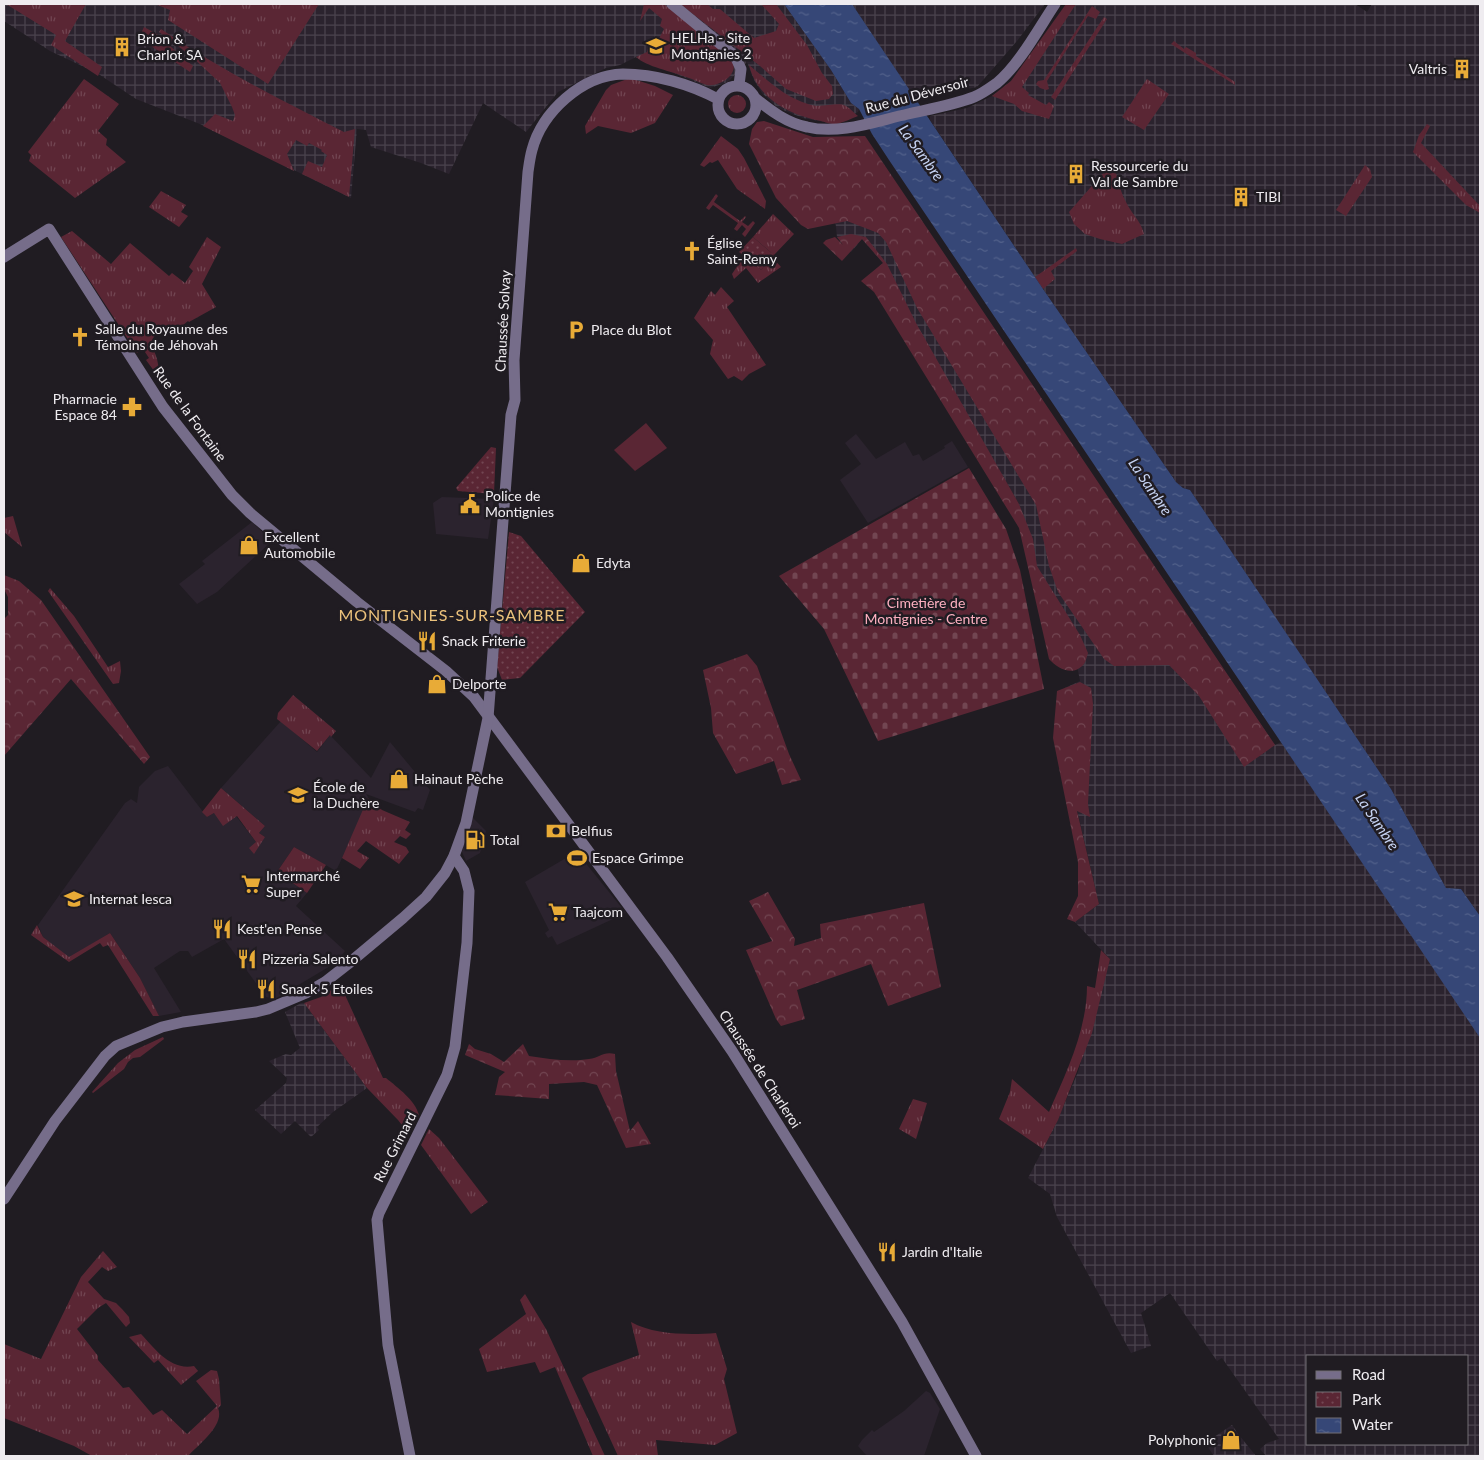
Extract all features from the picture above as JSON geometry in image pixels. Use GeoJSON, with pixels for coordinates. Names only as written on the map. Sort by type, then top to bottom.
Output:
{"type":"FeatureCollection","features":[{"type":"Feature","properties":{"kind":"main road"},"geometry":{"type":"LineString","coordinates":[[672,4],[735,56],[741,69],[739,85]]}},
{"type":"Feature","properties":{"kind":"main road","name":"Rue du Déversoir"},"geometry":{"type":"LineString","coordinates":[[755,98],[776,115],[792,123],[808,128],[827,130],[857,126],[955,103],[976,96],[997,82],[1016,62],[1056,4]]}},
{"type":"Feature","properties":{"kind":"main road","name":"Chaussée Solvay"},"geometry":{"type":"LineString","coordinates":[[4,1199],[55,1121],[105,1056],[116,1046],[162,1027],[183,1022],[256,1012],[306,993],[325,982],[348,964],[426,897],[445,874],[454,856],[466,822],[488,718],[511,415],[515,400],[514,360],[528,172],[532,149],[544,123],[554,109],[570,94],[604,78],[621,74],[647,75],[704,91],[718,99]]}},
{"type":"Feature","properties":{"kind":"main road"},"geometry":{"type":"LineString","coordinates":[[739,85],[749,90],[755,98],[756,110],[744,123],[731,123],[721,116],[718,110],[718,99],[722,92],[728,88],[739,85]]}},
{"type":"Feature","properties":{"kind":"main road","name":"Rue du Déversoir"},"geometry":{"type":"LineString","coordinates":[[754,114],[776,115]]}},
{"type":"Feature","properties":{"kind":"main road","name":"Rue de la Fontaine"},"geometry":{"type":"LineString","coordinates":[[4,257],[49,229],[163,407],[232,495],[250,513],[446,671],[474,697],[488,718]]}},
{"type":"Feature","properties":{"kind":"main road","name":"Chaussée de Charleroi"},"geometry":{"type":"LineString","coordinates":[[488,718],[667,956],[732,1051],[902,1322],[976,1456]]}},
{"type":"Feature","properties":{"kind":"main road","name":"Rue Grimard"},"geometry":{"type":"LineString","coordinates":[[410,1456],[388,1344],[377,1220],[447,1076],[455,1047],[467,943],[469,891],[464,871],[454,856]]}},
{"type":"Feature","properties":{"kind":"shaded area"},"geometry":{"type":"Polygon","coordinates":[[[4,4],[784,4],[831,70],[851,103],[859,109],[858,112],[836,124],[803,118],[778,108],[762,93],[754,80],[747,62],[728,82],[710,88],[636,57],[620,65],[606,68],[558,92],[526,132],[483,103],[449,174],[371,147],[366,130],[357,129],[351,198],[200,124],[136,99],[97,73],[50,51],[4,21],[4,4]]]}},
{"type":"Feature","properties":{"kind":"shaded area"},"geometry":{"type":"Polygon","coordinates":[[[852,4],[1045,4],[1017,41],[977,87],[916,100],[852,4]]]}},
{"type":"Feature","properties":{"kind":"shaded area"},"geometry":{"type":"Polygon","coordinates":[[[1067,4],[1355,4],[1367,12],[1372,4],[1480,4],[1480,916],[1461,889],[1446,888],[1391,789],[1190,490],[1183,488],[1176,482],[1043,289],[930,120],[930,116],[967,108],[992,96],[1011,81],[1024,67],[1067,4]]]}},
{"type":"Feature","properties":{"kind":"shaded area"},"geometry":{"type":"Polygon","coordinates":[[[890,185],[1275,745],[1281,742],[1480,1037],[1480,1456],[1266,1456],[1260,1449],[1267,1443],[1279,1439],[1222,1358],[1217,1361],[1170,1293],[1141,1313],[1151,1346],[1131,1353],[1057,1217],[1050,1194],[1028,1178],[1054,1128],[1078,1072],[1110,959],[1075,922],[1099,904],[1077,810],[1065,688],[1080,681],[1076,660],[1057,656],[1019,504],[897,294],[876,269],[883,263],[862,239],[851,252],[837,237],[835,217],[890,185]]]}},
{"type":"Feature","properties":{"kind":"shaded area"},"geometry":{"type":"Polygon","coordinates":[[[856,434],[876,459],[905,442],[913,456],[919,454],[923,461],[945,448],[944,446],[952,441],[968,467],[868,523],[840,480],[861,464],[845,443],[856,434]]]}},
{"type":"Feature","properties":{"kind":"shaded area"},"geometry":{"type":"Polygon","coordinates":[[[442,497],[494,499],[488,539],[436,534],[433,503],[442,497]]]}},
{"type":"Feature","properties":{"kind":"shaded area"},"geometry":{"type":"Polygon","coordinates":[[[252,522],[272,541],[217,592],[197,604],[179,584],[205,564],[202,561],[252,522]]]}},
{"type":"Feature","properties":{"kind":"shaded area"},"geometry":{"type":"Polygon","coordinates":[[[281,721],[317,752],[330,735],[371,778],[390,742],[430,790],[423,810],[418,808],[415,812],[366,794],[368,797],[364,811],[336,871],[294,847],[277,872],[307,893],[296,906],[345,951],[337,962],[275,999],[266,997],[224,939],[192,957],[188,951],[180,951],[154,968],[181,1012],[159,1016],[140,978],[110,933],[69,958],[43,937],[38,925],[125,803],[131,799],[137,803],[139,787],[155,771],[168,766],[207,817],[214,813],[236,816],[256,842],[265,837],[259,833],[265,826],[221,788],[281,721]]]}},
{"type":"Feature","properties":{"kind":"shaded area"},"geometry":{"type":"Polygon","coordinates":[[[470,815],[486,831],[480,853],[466,861],[462,852],[470,815]]]}},
{"type":"Feature","properties":{"kind":"shaded area"},"geometry":{"type":"Polygon","coordinates":[[[575,850],[626,913],[557,945],[552,936],[548,938],[545,933],[549,930],[525,882],[566,858],[575,850]]]}},
{"type":"Feature","properties":{"kind":"shaded area"},"geometry":{"type":"Polygon","coordinates":[[[304,1003],[367,1088],[333,1112],[317,1127],[319,1130],[311,1137],[295,1121],[281,1134],[255,1110],[286,1083],[287,1078],[269,1061],[286,1054],[291,1055],[300,1048],[285,1012],[304,1003]]]}},
{"type":"Feature","properties":{"kind":"shaded area"},"geometry":{"type":"Polygon","coordinates":[[[926,1391],[930,1393],[940,1409],[924,1456],[867,1456],[858,1446],[862,1440],[872,1430],[874,1432],[904,1411],[926,1391]]]}},
{"type":"Feature","properties":{"kind":"shaded area","name":"Polyphonic"},"geometry":{"type":"Polygon","coordinates":[[[1232,1425],[1256,1456],[1214,1456],[1205,1443],[1232,1425]]]}},
{"type":"Feature","properties":{"kind":"green space"},"geometry":{"type":"Polygon","coordinates":[[[6,4],[86,4],[65,41],[102,67],[98,76],[51,45],[56,35],[6,4]]]}},
{"type":"Feature","properties":{"kind":"green space"},"geometry":{"type":"Polygon","coordinates":[[[155,4],[319,4],[268,84],[168,20],[170,10],[155,4]]]}},
{"type":"Feature","properties":{"kind":"green space"},"geometry":{"type":"Polygon","coordinates":[[[644,4],[663,4],[699,31],[732,60],[734,65],[731,75],[723,82],[707,85],[653,66],[636,57],[647,52],[649,45],[654,48],[664,29],[660,26],[662,19],[649,8],[640,21],[644,4]]]}},
{"type":"Feature","properties":{"kind":"green space"},"geometry":{"type":"Polygon","coordinates":[[[680,4],[707,4],[713,9],[720,9],[754,38],[776,31],[779,24],[761,4],[776,4],[807,45],[822,73],[832,86],[833,94],[829,99],[816,101],[786,89],[760,66],[680,4]]]}},
{"type":"Feature","properties":{"kind":"green space"},"geometry":{"type":"Polygon","coordinates":[[[1066,4],[1076,4],[1022,87],[1029,93],[1028,95],[1046,105],[1049,102],[1054,106],[1049,119],[1022,111],[1014,104],[992,96],[1011,81],[1066,4]]]}},
{"type":"Feature","properties":{"kind":"green space"},"geometry":{"type":"Polygon","coordinates":[[[1092,6],[1100,12],[1096,19],[1088,16],[1047,81],[1049,89],[1040,88],[1036,84],[1038,81],[1044,80],[1092,6]]]}},
{"type":"Feature","properties":{"kind":"green space"},"geometry":{"type":"Polygon","coordinates":[[[1104,17],[1107,19],[1055,100],[1051,97],[1104,17]]]}},
{"type":"Feature","properties":{"kind":"green space"},"geometry":{"type":"Polygon","coordinates":[[[144,27],[155,33],[193,66],[190,72],[139,38],[144,27]]]}},
{"type":"Feature","properties":{"kind":"green space"},"geometry":{"type":"Polygon","coordinates":[[[161,29],[228,71],[297,108],[344,132],[355,129],[349,197],[302,174],[308,161],[322,167],[327,155],[309,143],[307,146],[296,140],[287,154],[294,171],[203,126],[215,114],[233,121],[235,115],[232,107],[220,83],[190,55],[159,32],[161,29]]]}},
{"type":"Feature","properties":{"kind":"green space"},"geometry":{"type":"Polygon","coordinates":[[[1174,41],[1184,49],[1186,47],[1196,53],[1196,56],[1235,82],[1235,85],[1171,44],[1174,41]]]}},
{"type":"Feature","properties":{"kind":"green space"},"geometry":{"type":"Polygon","coordinates":[[[749,65],[777,88],[800,101],[818,106],[842,105],[848,107],[858,116],[842,123],[833,124],[809,118],[786,109],[767,96],[759,87],[749,65]]]}},
{"type":"Feature","properties":{"kind":"green space"},"geometry":{"type":"Polygon","coordinates":[[[630,78],[655,86],[673,95],[655,123],[631,133],[598,126],[586,134],[585,126],[606,90],[611,85],[630,78]]]}},
{"type":"Feature","properties":{"kind":"green space"},"geometry":{"type":"Polygon","coordinates":[[[84,79],[119,104],[98,131],[107,139],[106,145],[126,162],[75,198],[29,161],[31,155],[28,152],[84,79]]]}},
{"type":"Feature","properties":{"kind":"green space"},"geometry":{"type":"Polygon","coordinates":[[[1147,79],[1169,94],[1144,130],[1122,117],[1147,79]]]}},
{"type":"Feature","properties":{"kind":"green space"},"geometry":{"type":"Polygon","coordinates":[[[733,95],[741,95],[746,100],[744,111],[733,113],[728,108],[728,100],[733,95]]]}},
{"type":"Feature","properties":{"kind":"green space"},"geometry":{"type":"Polygon","coordinates":[[[764,121],[813,137],[865,136],[1275,745],[1244,767],[1199,696],[1169,665],[1114,666],[1104,659],[1058,592],[1049,566],[1036,505],[917,308],[886,242],[878,233],[847,221],[808,229],[801,225],[776,198],[749,144],[752,129],[757,122],[764,121]]]}},
{"type":"Feature","properties":{"kind":"green space"},"geometry":{"type":"Polygon","coordinates":[[[1427,124],[1430,126],[1421,143],[1480,206],[1480,213],[1466,205],[1413,152],[1419,135],[1427,124]]]}},
{"type":"Feature","properties":{"kind":"green space"},"geometry":{"type":"Polygon","coordinates":[[[721,136],[738,149],[744,158],[766,201],[765,209],[737,189],[718,160],[710,162],[704,167],[700,165],[721,136]]]}},
{"type":"Feature","properties":{"kind":"green space"},"geometry":{"type":"Polygon","coordinates":[[[1112,163],[1127,205],[1140,224],[1144,234],[1122,244],[1085,234],[1074,224],[1069,212],[1112,163]]]}},
{"type":"Feature","properties":{"kind":"green space"},"geometry":{"type":"Polygon","coordinates":[[[1365,165],[1370,169],[1372,177],[1346,216],[1336,210],[1365,165]]]}},
{"type":"Feature","properties":{"kind":"green space"},"geometry":{"type":"Polygon","coordinates":[[[161,191],[186,205],[181,212],[188,216],[179,227],[149,207],[161,191]]]}},
{"type":"Feature","properties":{"kind":"green space"},"geometry":{"type":"Polygon","coordinates":[[[716,194],[718,196],[714,202],[740,221],[745,216],[742,222],[748,226],[753,221],[755,223],[745,237],[742,234],[746,229],[742,225],[737,231],[734,229],[738,223],[713,205],[709,210],[706,208],[716,194]]]}},
{"type":"Feature","properties":{"kind":"green space"},"geometry":{"type":"Polygon","coordinates":[[[773,214],[794,234],[774,255],[753,237],[773,214]]]}},
{"type":"Feature","properties":{"kind":"green space"},"geometry":{"type":"Polygon","coordinates":[[[72,231],[111,264],[130,243],[169,276],[172,273],[185,283],[193,271],[189,267],[207,237],[221,247],[202,284],[216,307],[188,321],[177,330],[171,325],[158,330],[151,342],[160,374],[157,375],[146,360],[149,358],[143,349],[137,353],[61,237],[72,231]]]}},
{"type":"Feature","properties":{"kind":"green space"},"geometry":{"type":"Polygon","coordinates":[[[851,234],[866,237],[887,264],[916,323],[1019,504],[1033,539],[1037,566],[1080,635],[1088,653],[1085,663],[1080,668],[1070,671],[1066,670],[1057,666],[1049,659],[1019,528],[874,292],[861,281],[883,263],[862,239],[842,261],[823,243],[835,237],[843,245],[837,237],[851,234]]]}},
{"type":"Feature","properties":{"kind":"green space"},"geometry":{"type":"Polygon","coordinates":[[[753,237],[774,255],[761,270],[739,252],[753,237]]]}},
{"type":"Feature","properties":{"kind":"green space"},"geometry":{"type":"Polygon","coordinates":[[[1076,248],[1077,251],[1051,271],[1055,279],[1043,289],[1035,277],[1076,248]]]}},
{"type":"Feature","properties":{"kind":"green space"},"geometry":{"type":"Polygon","coordinates":[[[744,256],[761,270],[772,257],[781,267],[758,283],[746,268],[734,279],[732,274],[744,256]]]}},
{"type":"Feature","properties":{"kind":"green space"},"geometry":{"type":"Polygon","coordinates":[[[721,287],[734,301],[727,307],[766,365],[749,374],[742,381],[734,376],[728,379],[710,354],[713,340],[694,318],[711,291],[715,295],[721,287]]]}},
{"type":"Feature","properties":{"kind":"green space"},"geometry":{"type":"Polygon","coordinates":[[[646,423],[667,448],[635,471],[614,450],[646,423]]]}},
{"type":"Feature","properties":{"kind":"green space"},"geometry":{"type":"Polygon","coordinates":[[[491,447],[496,448],[494,494],[458,491],[456,488],[491,447]]]}},
{"type":"Feature","properties":{"kind":"green space","name":"Cimetière de Montignies - Centre"},"geometry":{"type":"Polygon","coordinates":[[[969,468],[1006,529],[1020,570],[1044,689],[878,741],[824,629],[779,576],[969,468]]]}},
{"type":"Feature","properties":{"kind":"green space"},"geometry":{"type":"Polygon","coordinates":[[[13,516],[22,547],[4,532],[4,518],[13,516]]]}},
{"type":"Feature","properties":{"kind":"green space"},"geometry":{"type":"Polygon","coordinates":[[[509,532],[521,536],[585,612],[520,678],[502,680],[497,667],[509,532]]]}},
{"type":"Feature","properties":{"kind":"green space"},"geometry":{"type":"Polygon","coordinates":[[[4,575],[19,581],[41,600],[150,757],[144,764],[71,679],[4,756],[4,619],[8,615],[8,597],[4,589],[4,575]]]}},
{"type":"Feature","properties":{"kind":"green space"},"geometry":{"type":"Polygon","coordinates":[[[50,588],[74,616],[108,667],[120,661],[119,683],[113,684],[48,591],[50,588]]]}},
{"type":"Feature","properties":{"kind":"green space"},"geometry":{"type":"Polygon","coordinates":[[[747,654],[757,666],[789,754],[801,780],[782,785],[774,761],[736,774],[713,733],[711,708],[703,670],[747,654]]]}},
{"type":"Feature","properties":{"kind":"green space"},"geometry":{"type":"Polygon","coordinates":[[[1080,682],[1091,688],[1093,704],[1088,804],[1090,817],[1077,811],[1099,904],[1075,922],[1067,919],[1078,896],[1078,862],[1053,738],[1057,691],[1080,682]]]}},
{"type":"Feature","properties":{"kind":"green space"},"geometry":{"type":"Polygon","coordinates":[[[293,695],[336,731],[331,737],[330,735],[317,751],[277,719],[278,713],[293,695]]]}},
{"type":"Feature","properties":{"kind":"green space"},"geometry":{"type":"Polygon","coordinates":[[[221,788],[265,826],[259,833],[265,837],[254,854],[249,848],[256,842],[237,816],[223,826],[214,813],[207,817],[202,812],[221,788]]]}},
{"type":"Feature","properties":{"kind":"green space"},"geometry":{"type":"Polygon","coordinates":[[[368,798],[382,810],[410,822],[405,830],[411,834],[406,839],[400,836],[394,842],[406,847],[409,852],[399,864],[366,841],[357,851],[369,858],[360,869],[342,858],[368,798]]]}},
{"type":"Feature","properties":{"kind":"green space"},"geometry":{"type":"Polygon","coordinates":[[[294,847],[326,865],[307,893],[277,872],[294,847]]]}},
{"type":"Feature","properties":{"kind":"green space"},"geometry":{"type":"Polygon","coordinates":[[[768,892],[795,939],[794,946],[821,938],[820,924],[924,903],[941,987],[888,1006],[871,964],[797,990],[805,1019],[781,1026],[776,1019],[746,950],[772,941],[749,901],[768,892]]]}},
{"type":"Feature","properties":{"kind":"green space"},"geometry":{"type":"Polygon","coordinates":[[[37,925],[43,937],[69,957],[110,933],[140,978],[159,1016],[153,1016],[108,945],[103,947],[100,943],[69,962],[31,935],[37,925]]]}},
{"type":"Feature","properties":{"kind":"green space"},"geometry":{"type":"Polygon","coordinates":[[[1101,950],[1110,959],[1092,1033],[1058,1120],[1043,1149],[999,1119],[1010,1092],[1012,1079],[1049,1112],[1079,1035],[1086,1002],[1087,986],[1095,988],[1101,950]]]}},
{"type":"Feature","properties":{"kind":"green space"},"geometry":{"type":"Polygon","coordinates":[[[340,984],[383,1078],[386,1078],[406,1095],[417,1110],[419,1115],[410,1130],[405,1129],[367,1088],[304,1003],[321,997],[340,984]]]}},
{"type":"Feature","properties":{"kind":"green space"},"geometry":{"type":"Polygon","coordinates":[[[163,1037],[164,1039],[140,1057],[133,1058],[124,1069],[92,1092],[118,1063],[135,1050],[163,1037]]]}},
{"type":"Feature","properties":{"kind":"green space"},"geometry":{"type":"Polygon","coordinates":[[[469,1044],[475,1049],[491,1054],[504,1062],[523,1044],[529,1056],[551,1059],[582,1060],[607,1053],[615,1054],[616,1071],[630,1131],[638,1121],[651,1144],[626,1148],[597,1085],[584,1082],[549,1084],[549,1099],[495,1095],[499,1077],[505,1072],[465,1055],[469,1044]]]}},
{"type":"Feature","properties":{"kind":"green space"},"geometry":{"type":"Polygon","coordinates":[[[913,1099],[927,1103],[916,1139],[899,1129],[913,1099]]]}},
{"type":"Feature","properties":{"kind":"green space"},"geometry":{"type":"Polygon","coordinates":[[[429,1129],[439,1138],[488,1202],[471,1214],[421,1145],[429,1129]]]}},
{"type":"Feature","properties":{"kind":"green space"},"geometry":{"type":"Polygon","coordinates":[[[103,1251],[117,1267],[108,1271],[102,1267],[88,1282],[104,1299],[116,1303],[129,1317],[130,1323],[126,1327],[106,1303],[98,1308],[77,1329],[98,1356],[98,1360],[123,1388],[129,1387],[153,1415],[162,1410],[187,1434],[217,1406],[196,1381],[211,1370],[217,1371],[221,1405],[218,1408],[218,1421],[210,1434],[188,1456],[92,1456],[74,1446],[4,1418],[4,1344],[41,1359],[81,1277],[103,1251]]]}},
{"type":"Feature","properties":{"kind":"green space"},"geometry":{"type":"Polygon","coordinates":[[[525,1294],[546,1329],[605,1456],[593,1456],[555,1367],[540,1373],[535,1362],[487,1372],[479,1349],[526,1314],[520,1300],[525,1294]]]}},
{"type":"Feature","properties":{"kind":"green space"},"geometry":{"type":"Polygon","coordinates":[[[631,1322],[661,1332],[684,1334],[716,1333],[727,1369],[724,1379],[737,1433],[715,1445],[656,1440],[658,1456],[618,1456],[582,1378],[639,1355],[631,1322]]]}},
{"type":"Feature","properties":{"kind":"green space"},"geometry":{"type":"Polygon","coordinates":[[[141,1334],[164,1358],[178,1365],[194,1366],[198,1371],[181,1385],[158,1360],[154,1363],[129,1337],[141,1334]]]}},
{"type":"Feature","properties":{"kind":"water","name":"La Sambre"},"geometry":{"type":"Polygon","coordinates":[[[784,4],[852,4],[1043,289],[1176,482],[1183,488],[1190,490],[1391,789],[1446,888],[1461,889],[1480,916],[1480,1038],[889,160],[859,109],[851,103],[831,70],[784,4]]]}},
{"type":"Feature","properties":{"kind":"place","name":"HELHa - Site Montignies 2"},"geometry":{"type":"Point","coordinates":[656,46]}},
{"type":"Feature","properties":{"kind":"place","name":"Brion & Charlot SA"},"geometry":{"type":"Point","coordinates":[122,47]}},
{"type":"Feature","properties":{"kind":"place","name":"Valtris"},"geometry":{"type":"Point","coordinates":[1462,69]}},
{"type":"Feature","properties":{"kind":"place","name":"Ressourcerie du Val de Sambre"},"geometry":{"type":"Point","coordinates":[1076,174]}},
{"type":"Feature","properties":{"kind":"place","name":"TIBI"},"geometry":{"type":"Point","coordinates":[1241,197]}},
{"type":"Feature","properties":{"kind":"place","name":"Église Saint-Remy"},"geometry":{"type":"Point","coordinates":[692,251]}},
{"type":"Feature","properties":{"kind":"place","name":"Place du Blot"},"geometry":{"type":"Point","coordinates":[576,330]}},
{"type":"Feature","properties":{"kind":"place","name":"Salle du Royaume des Témoins de Jéhovah"},"geometry":{"type":"Point","coordinates":[80,337]}},
{"type":"Feature","properties":{"kind":"place","name":"Pharmacie Espace 84"},"geometry":{"type":"Point","coordinates":[132,407]}},
{"type":"Feature","properties":{"kind":"place","name":"Police de Montignies"},"geometry":{"type":"Point","coordinates":[470,504]}},
{"type":"Feature","properties":{"kind":"place","name":"Excellent Automobile"},"geometry":{"type":"Point","coordinates":[249,545]}},
{"type":"Feature","properties":{"kind":"place","name":"Edyta"},"geometry":{"type":"Point","coordinates":[581,563]}},
{"type":"Feature","properties":{"kind":"place","name":"Snack Friterie"},"geometry":{"type":"Point","coordinates":[427,641]}},
{"type":"Feature","properties":{"kind":"place","name":"Delporte"},"geometry":{"type":"Point","coordinates":[437,684]}},
{"type":"Feature","properties":{"kind":"place","name":"Hainaut Pèche"},"geometry":{"type":"Point","coordinates":[399,779]}},
{"type":"Feature","properties":{"kind":"place","name":"École de la Duchère"},"geometry":{"type":"Point","coordinates":[298,795]}},
{"type":"Feature","properties":{"kind":"place","name":"Belfius"},"geometry":{"type":"Point","coordinates":[556,831]}},
{"type":"Feature","properties":{"kind":"place","name":"Total"},"geometry":{"type":"Point","coordinates":[475,840]}},
{"type":"Feature","properties":{"kind":"place","name":"Espace Grimpe"},"geometry":{"type":"Point","coordinates":[577,858]}},
{"type":"Feature","properties":{"kind":"place","name":"Intermarché Super"},"geometry":{"type":"Point","coordinates":[251,884]}},
{"type":"Feature","properties":{"kind":"place","name":"Internat Iesca"},"geometry":{"type":"Point","coordinates":[74,899]}},
{"type":"Feature","properties":{"kind":"place","name":"Taajcom"},"geometry":{"type":"Point","coordinates":[558,912]}},
{"type":"Feature","properties":{"kind":"place","name":"Kest'en Pense"},"geometry":{"type":"Point","coordinates":[222,929]}},
{"type":"Feature","properties":{"kind":"place","name":"Pizzeria Salento"},"geometry":{"type":"Point","coordinates":[247,959]}},
{"type":"Feature","properties":{"kind":"place","name":"Snack 5 Etoiles"},"geometry":{"type":"Point","coordinates":[266,989]}},
{"type":"Feature","properties":{"kind":"place","name":"Jardin d'Italie"},"geometry":{"type":"Point","coordinates":[887,1252]}},
{"type":"Feature","properties":{"kind":"place","name":"Polyphonic"},"geometry":{"type":"Point","coordinates":[1231,1440]}},
{"type":"Feature","properties":{"kind":"district","name":"MONTIGNIES-SUR-SAMBRE"},"geometry":{"type":"Point","coordinates":[452,615]}}]}
